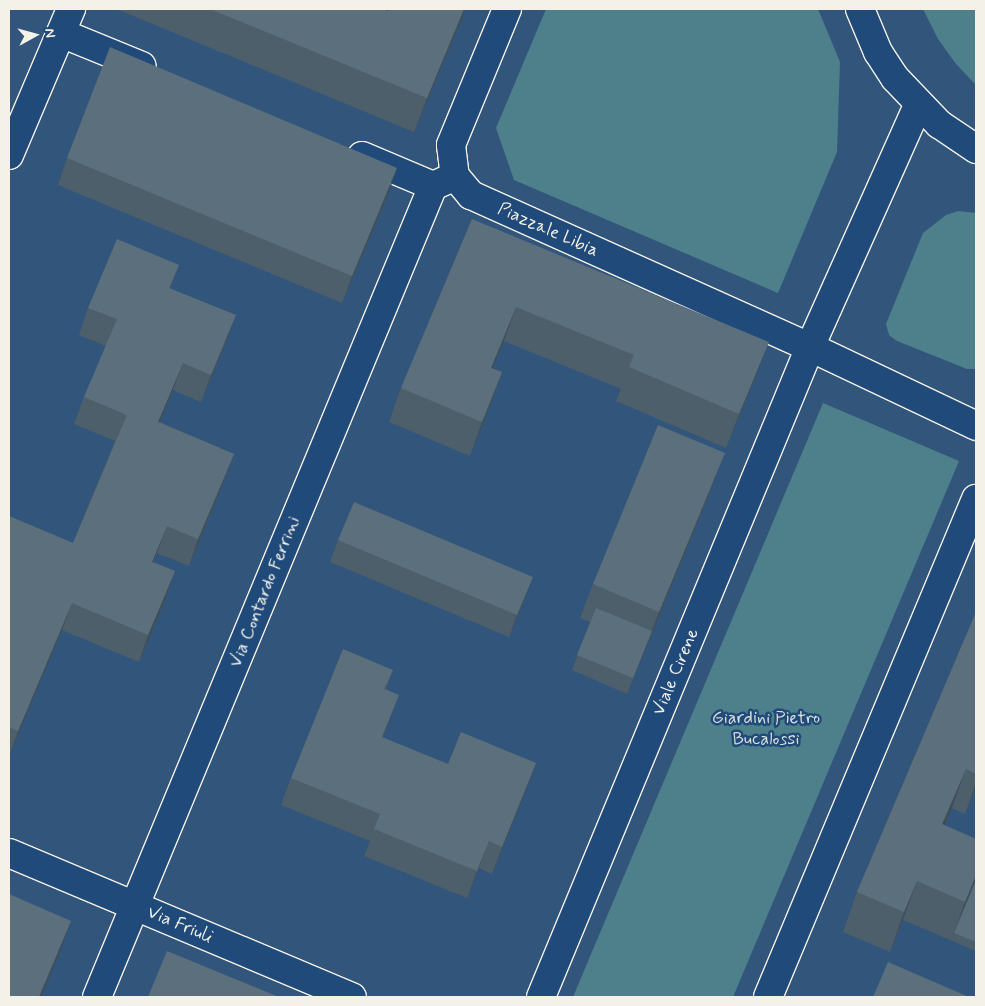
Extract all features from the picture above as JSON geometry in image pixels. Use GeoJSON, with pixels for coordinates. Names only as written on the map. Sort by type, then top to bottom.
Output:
{"type":"FeatureCollection","features":[{"type":"Feature","properties":{"kind":"street"},"geometry":{"type":"LineString","coordinates":[[338,146],[444,181],[451,146],[507,9]]}},
{"type":"Feature","properties":{"kind":"street"},"geometry":{"type":"LineString","coordinates":[[860,9],[878,52],[918,105],[938,124],[976,150]]}},
{"type":"Feature","properties":{"kind":"street"},"geometry":{"type":"LineString","coordinates":[[9,155],[66,21],[166,76]]}},
{"type":"Feature","properties":{"kind":"street"},"geometry":{"type":"LineString","coordinates":[[810,347],[918,105]]}},
{"type":"Feature","properties":{"kind":"street","name":"Piazzale Libia"},"geometry":{"type":"LineString","coordinates":[[444,181],[471,195],[810,347],[976,426]]}},
{"type":"Feature","properties":{"kind":"street","name":"Via Contardo Ferrini"},"geometry":{"type":"LineString","coordinates":[[97,997],[444,181]]}},
{"type":"Feature","properties":{"kind":"street","name":"Viale Cirene"},"geometry":{"type":"LineString","coordinates":[[541,997],[810,347]]}},
{"type":"Feature","properties":{"kind":"street"},"geometry":{"type":"LineString","coordinates":[[768,997],[976,499]]}},
{"type":"Feature","properties":{"kind":"street","name":"Via Friuli"},"geometry":{"type":"LineString","coordinates":[[9,853],[352,997]]}},
{"type":"Feature","properties":{"kind":"green space"},"geometry":{"type":"Polygon","coordinates":[[[546,9],[818,9],[840,62],[837,152],[778,293],[514,180],[496,128],[546,9]]]}},
{"type":"Feature","properties":{"kind":"green space"},"geometry":{"type":"Polygon","coordinates":[[[923,9],[976,9],[976,85],[956,64],[938,39],[923,9]]]}},
{"type":"Feature","properties":{"kind":"green space"},"geometry":{"type":"Polygon","coordinates":[[[958,211],[976,213],[976,369],[967,369],[897,341],[889,335],[886,324],[923,233],[946,215],[958,211]]]}},
{"type":"Feature","properties":{"kind":"green space","name":"Giardini Pietro Bucalossi"},"geometry":{"type":"Polygon","coordinates":[[[823,403],[959,461],[733,997],[573,997],[823,403]]]}},
{"type":"Feature","properties":{"kind":"building"},"geometry":{"type":"Polygon","coordinates":[[[210,9],[382,9],[388,11],[389,9],[464,9],[427,98],[210,9]]]}},
{"type":"Feature","properties":{"kind":"building"},"geometry":{"type":"Polygon","coordinates":[[[110,47],[397,168],[352,276],[67,158],[110,47]]]}},
{"type":"Feature","properties":{"kind":"building"},"geometry":{"type":"Polygon","coordinates":[[[472,219],[769,342],[739,414],[629,367],[634,355],[516,307],[491,368],[502,372],[482,422],[401,388],[472,219]]]}},
{"type":"Feature","properties":{"kind":"building"},"geometry":{"type":"Polygon","coordinates":[[[117,239],[179,265],[169,288],[236,315],[211,375],[183,363],[158,422],[234,454],[198,539],[167,526],[152,562],[175,571],[148,635],[72,603],[18,731],[9,727],[9,516],[73,543],[127,415],[84,397],[117,319],[88,308],[117,239]]]}},
{"type":"Feature","properties":{"kind":"building"},"geometry":{"type":"Polygon","coordinates":[[[658,425],[725,453],[659,612],[593,584],[658,425]]]}},
{"type":"Feature","properties":{"kind":"building"},"geometry":{"type":"Polygon","coordinates":[[[354,502],[533,577],[517,615],[338,540],[354,502]]]}},
{"type":"Feature","properties":{"kind":"building"},"geometry":{"type":"Polygon","coordinates":[[[596,608],[652,631],[633,678],[577,655],[596,608]]]}},
{"type":"Feature","properties":{"kind":"building"},"geometry":{"type":"Polygon","coordinates":[[[976,612],[976,774],[966,769],[942,824],[976,839],[976,875],[965,902],[917,881],[904,912],[857,892],[976,612]]]}},
{"type":"Feature","properties":{"kind":"building"},"geometry":{"type":"Polygon","coordinates":[[[343,649],[393,670],[384,689],[399,695],[382,737],[448,764],[461,732],[536,763],[502,847],[489,841],[477,871],[374,829],[380,814],[291,778],[343,649]]]}},
{"type":"Feature","properties":{"kind":"building"},"geometry":{"type":"Polygon","coordinates":[[[976,880],[976,942],[954,933],[976,880]]]}},
{"type":"Feature","properties":{"kind":"building"},"geometry":{"type":"Polygon","coordinates":[[[9,894],[71,921],[39,997],[9,997],[9,894]]]}},
{"type":"Feature","properties":{"kind":"building"},"geometry":{"type":"Polygon","coordinates":[[[167,951],[279,997],[148,997],[167,951]]]}},
{"type":"Feature","properties":{"kind":"building"},"geometry":{"type":"Polygon","coordinates":[[[888,962],[969,997],[873,997],[888,962]]]}}]}
